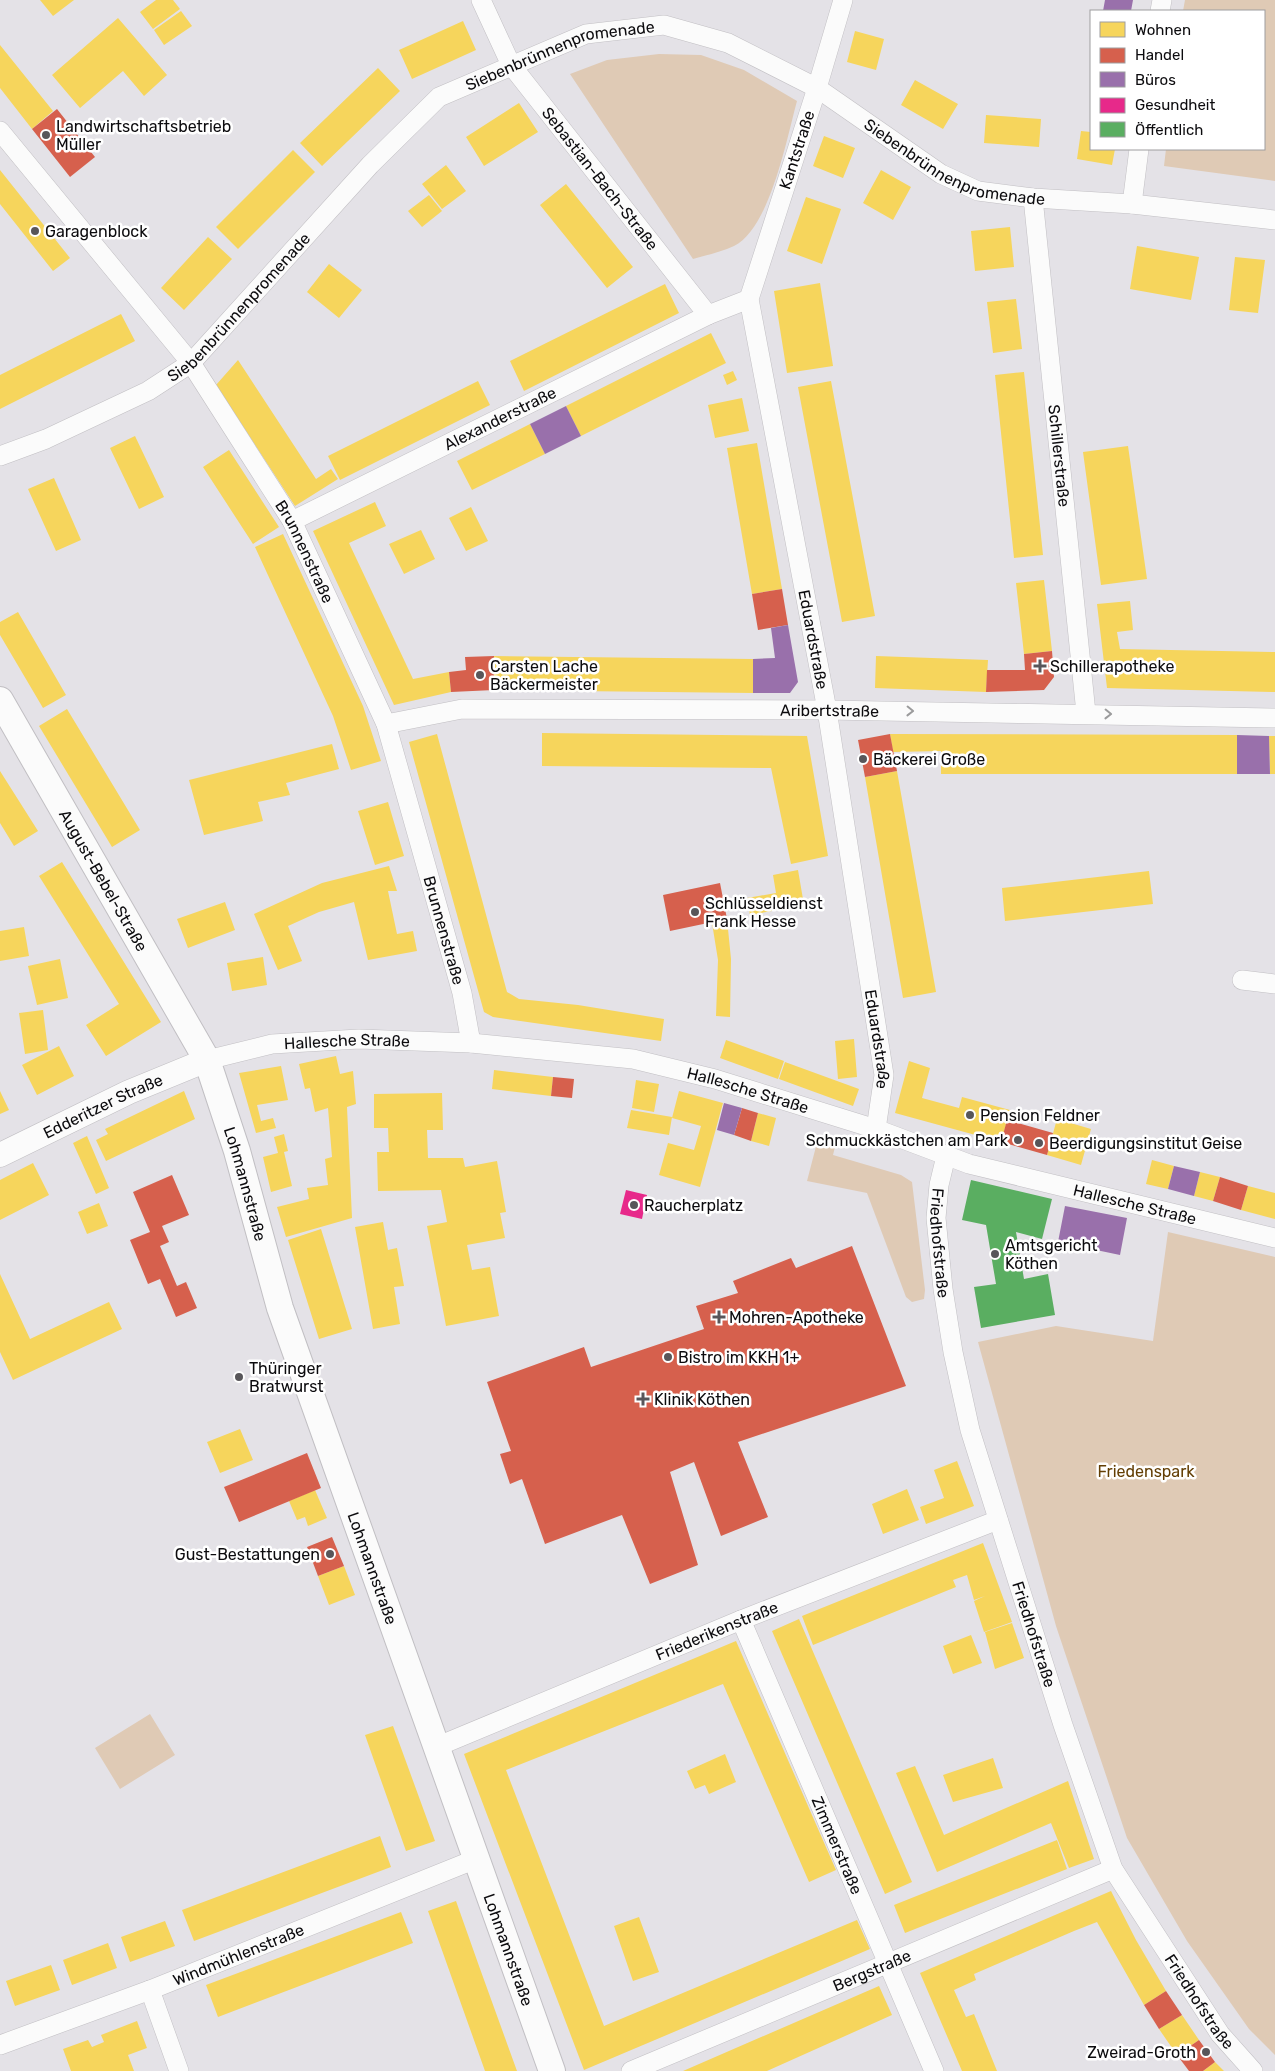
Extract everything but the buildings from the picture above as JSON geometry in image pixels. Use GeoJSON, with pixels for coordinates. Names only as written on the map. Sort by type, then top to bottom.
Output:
{"type":"FeatureCollection","features":[{"type":"Feature","properties":{"kind":"main road","name":"August-Bebel-Straße"},"geometry":{"type":"LineString","coordinates":[[0,700],[207,1060]]}},
{"type":"Feature","properties":{"kind":"main road","name":"Lohmannstraße"},"geometry":{"type":"LineString","coordinates":[[207,1060],[237,1151],[280,1308],[552,2071]]}},
{"type":"Feature","properties":{"kind":"street","name":"Sebastian-Bach-Straße"},"geometry":{"type":"LineString","coordinates":[[481,0],[511,65],[708,315]]}},
{"type":"Feature","properties":{"kind":"street","name":"Kantstraße"},"geometry":{"type":"LineString","coordinates":[[749,299],[817,88],[843,0]]}},
{"type":"Feature","properties":{"kind":"street","name":"Siebenbrünnenpromenade"},"geometry":{"type":"LineString","coordinates":[[0,456],[46,439],[148,391],[192,363],[370,165],[439,97],[586,34],[664,25],[728,43],[817,88],[941,174],[978,191],[1033,198],[1132,204],[1275,220]]}},
{"type":"Feature","properties":{"kind":"street","name":"Brunnenstraße"},"geometry":{"type":"LineString","coordinates":[[0,132],[192,363],[292,520],[386,724],[462,993],[471,1043]]}},
{"type":"Feature","properties":{"kind":"street"},"geometry":{"type":"LineString","coordinates":[[1132,204],[1139,150]]}},
{"type":"Feature","properties":{"kind":"street","name":"Schillerstraße"},"geometry":{"type":"LineString","coordinates":[[1033,198],[1086,714]]}},
{"type":"Feature","properties":{"kind":"street"},"geometry":{"type":"LineString","coordinates":[[708,315],[749,299]]}},
{"type":"Feature","properties":{"kind":"street","name":"Eduardstraße"},"geometry":{"type":"LineString","coordinates":[[749,299],[826,710],[884,1075],[876,1129]]}},
{"type":"Feature","properties":{"kind":"street","name":"Alexanderstraße"},"geometry":{"type":"LineString","coordinates":[[292,520],[708,315]]}},
{"type":"Feature","properties":{"kind":"street","name":"Aribertstraße"},"geometry":{"type":"LineString","coordinates":[[386,724],[462,710],[826,710],[1275,718]]}},
{"type":"Feature","properties":{"kind":"street"},"geometry":{"type":"LineString","coordinates":[[1242,980],[1275,984]]}},
{"type":"Feature","properties":{"kind":"street","name":"Hallesche Straße"},"geometry":{"type":"LineString","coordinates":[[207,1060],[272,1044],[359,1039],[471,1043],[633,1059],[715,1078],[876,1129],[969,1164],[1275,1238]]}},
{"type":"Feature","properties":{"kind":"street","name":"Edderitzer Straße"},"geometry":{"type":"LineString","coordinates":[[0,1155],[129,1092],[207,1060]]}},
{"type":"Feature","properties":{"kind":"street","name":"Friedhofstraße"},"geometry":{"type":"LineString","coordinates":[[946,1156],[939,1185],[936,1218],[946,1308],[970,1430],[1060,1716],[1113,1869],[1220,2034],[1253,2071]]}},
{"type":"Feature","properties":{"kind":"street","name":"Friederikenstraße"},"geometry":{"type":"LineString","coordinates":[[436,1747],[741,1620],[998,1520]]}},
{"type":"Feature","properties":{"kind":"street","name":"Zimmerstraße"},"geometry":{"type":"LineString","coordinates":[[741,1620],[934,2071]]}},
{"type":"Feature","properties":{"kind":"street","name":"Windmühlenstraße"},"geometry":{"type":"LineString","coordinates":[[0,2045],[150,1990],[192,1971],[476,1859]]}},
{"type":"Feature","properties":{"kind":"street","name":"Bergstraße"},"geometry":{"type":"LineString","coordinates":[[631,2071],[1113,1869]]}},
{"type":"Feature","properties":{"kind":"street"},"geometry":{"type":"LineString","coordinates":[[150,1990],[179,2071]]}},
{"type":"Feature","properties":{"kind":"green space"},"geometry":{"type":"Polygon","coordinates":[[[1185,0],[1275,0],[1275,181],[1164,166],[1166,150],[1265,150],[1265,10],[1183,10],[1185,0]]]}},
{"type":"Feature","properties":{"kind":"green space"},"geometry":{"type":"Polygon","coordinates":[[[659,54],[701,55],[744,70],[797,101],[775,181],[758,221],[747,236],[734,246],[693,259],[570,74],[607,60],[659,54]]]}},
{"type":"Feature","properties":{"kind":"green space"},"geometry":{"type":"Polygon","coordinates":[[[819,1135],[837,1139],[833,1155],[901,1175],[912,1182],[925,1290],[924,1299],[912,1302],[906,1297],[867,1193],[807,1181],[819,1135]]]}},
{"type":"Feature","properties":{"kind":"green space","name":"Friedenspark"},"geometry":{"type":"Polygon","coordinates":[[[1168,1232],[1275,1257],[1275,2055],[1249,2029],[1187,1941],[1127,1838],[1056,1626],[978,1342],[1056,1326],[1153,1341],[1168,1232]]]}},
{"type":"Feature","properties":{"kind":"green space"},"geometry":{"type":"Polygon","coordinates":[[[150,1714],[175,1755],[120,1789],[95,1748],[150,1714]]]}},
{"type":"Feature","properties":{"kind":"place","name":"Landwirtschaftsbetrieb Müller"},"geometry":{"type":"Point","coordinates":[46,135]}},
{"type":"Feature","properties":{"kind":"place","name":"Garagenblock"},"geometry":{"type":"Point","coordinates":[35,231]}},
{"type":"Feature","properties":{"kind":"place","name":"Schillerapotheke"},"geometry":{"type":"Point","coordinates":[1040,666]}},
{"type":"Feature","properties":{"kind":"place","name":"Carsten Lache Bäckermeister"},"geometry":{"type":"Point","coordinates":[480,675]}},
{"type":"Feature","properties":{"kind":"place","name":"Bäckerei Große"},"geometry":{"type":"Point","coordinates":[863,759]}},
{"type":"Feature","properties":{"kind":"place","name":"Schlüsseldienst Frank Hesse"},"geometry":{"type":"Point","coordinates":[695,912]}},
{"type":"Feature","properties":{"kind":"place","name":"Pension Feldner"},"geometry":{"type":"Point","coordinates":[970,1115]}},
{"type":"Feature","properties":{"kind":"place","name":"Schmuckkästchen am Park"},"geometry":{"type":"Point","coordinates":[1018,1140]}},
{"type":"Feature","properties":{"kind":"place","name":"Beerdigungsinstitut Geise"},"geometry":{"type":"Point","coordinates":[1039,1143]}},
{"type":"Feature","properties":{"kind":"place","name":"Raucherplatz"},"geometry":{"type":"Point","coordinates":[634,1205]}},
{"type":"Feature","properties":{"kind":"place","name":"Amtsgericht Köthen"},"geometry":{"type":"Point","coordinates":[995,1254]}},
{"type":"Feature","properties":{"kind":"place","name":"Mohren-Apotheke"},"geometry":{"type":"Point","coordinates":[719,1317]}},
{"type":"Feature","properties":{"kind":"place","name":"Bistro im KKH 1+"},"geometry":{"type":"Point","coordinates":[668,1357]}},
{"type":"Feature","properties":{"kind":"place","name":"Thüringer Bratwurst"},"geometry":{"type":"Point","coordinates":[239,1377]}},
{"type":"Feature","properties":{"kind":"place","name":"Klinik Köthen"},"geometry":{"type":"Point","coordinates":[643,1399]}},
{"type":"Feature","properties":{"kind":"place","name":"Gust-Bestattungen"},"geometry":{"type":"Point","coordinates":[330,1554]}},
{"type":"Feature","properties":{"kind":"place","name":"Zweirad-Groth"},"geometry":{"type":"Point","coordinates":[1206,2052]}}]}
